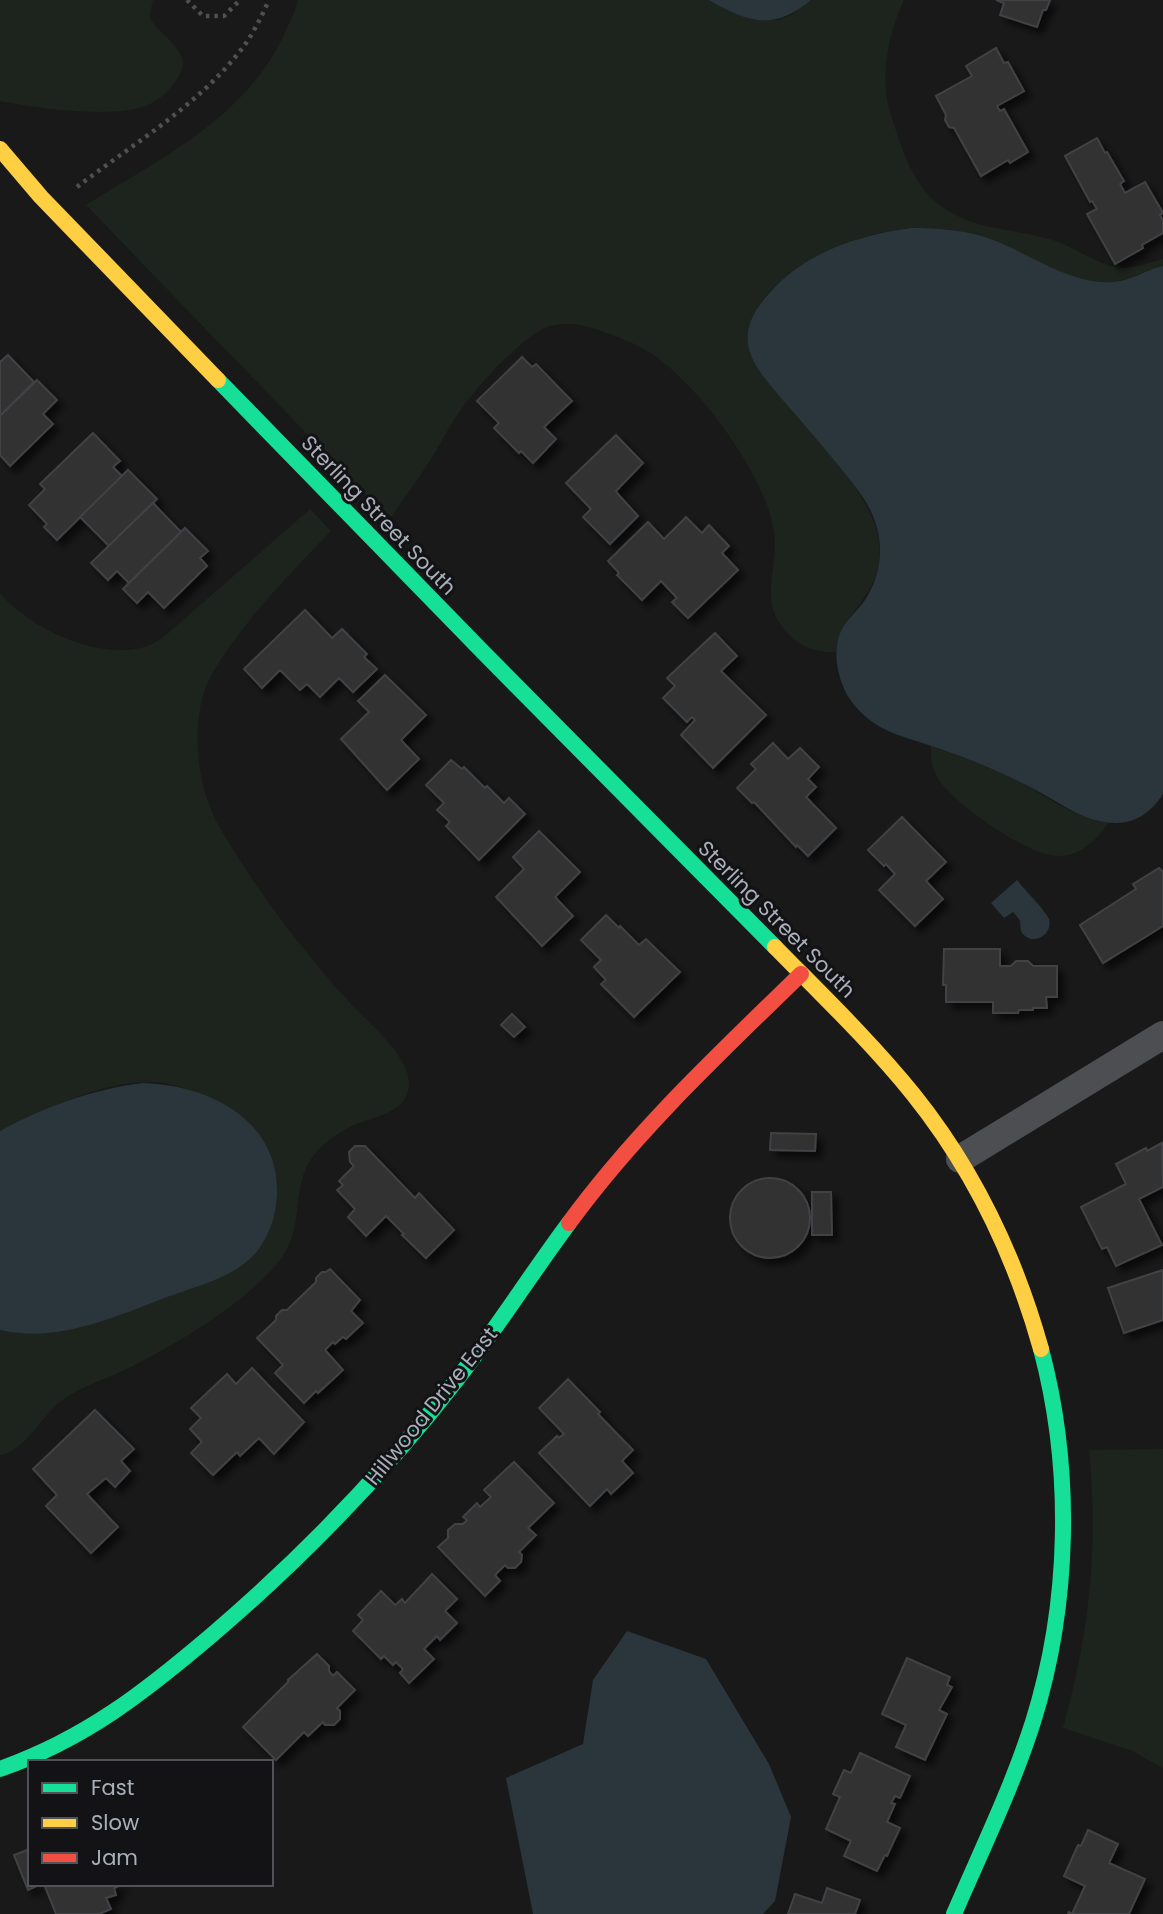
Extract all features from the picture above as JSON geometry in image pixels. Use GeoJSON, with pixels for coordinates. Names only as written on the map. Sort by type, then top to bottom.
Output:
{"type":"FeatureCollection","features":[{"type":"Feature","properties":{"kind":"street","name":"Sterling Street South"},"geometry":{"type":"LineString","coordinates":[[0,149],[51,207],[481,650],[869,1043],[937,1124],[977,1188],[1002,1238],[1039,1341],[1058,1438],[1063,1494],[1063,1536],[1056,1623],[1035,1716],[1011,1784],[954,1914]]}},
{"type":"Feature","properties":{"kind":"street","name":"Hillwood Drive East"},"geometry":{"type":"LineString","coordinates":[[0,1769],[30,1759],[87,1731],[142,1692],[251,1600],[318,1535],[395,1454],[456,1380],[573,1217],[621,1157],[674,1100],[801,974]]}},
{"type":"Feature","properties":{"kind":"street"},"geometry":{"type":"LineString","coordinates":[[960,1159],[1163,1035]]}},
{"type":"Feature","properties":{"kind":"path"},"geometry":{"type":"LineString","coordinates":[[187,0],[203,16],[224,16],[240,0]]}},
{"type":"Feature","properties":{"kind":"path"},"geometry":{"type":"LineString","coordinates":[[51,207],[202,92],[242,49],[269,0]]}},
{"type":"Feature","properties":{"kind":"shaded area"},"geometry":{"type":"Polygon","coordinates":[[[0,0],[153,0],[151,20],[179,51],[182,70],[161,97],[136,109],[76,111],[0,101],[0,0]]]}},
{"type":"Feature","properties":{"kind":"shaded area"},"geometry":{"type":"Polygon","coordinates":[[[298,0],[709,0],[738,15],[779,20],[791,15],[811,0],[904,0],[888,48],[887,99],[909,166],[930,196],[939,205],[962,218],[1053,240],[1114,267],[1132,267],[1163,259],[1163,266],[1116,282],[1097,282],[1065,273],[986,238],[934,228],[908,229],[857,239],[832,250],[798,268],[767,295],[760,303],[753,320],[749,343],[752,357],[768,381],[852,483],[865,503],[879,542],[876,576],[846,624],[836,652],[809,648],[787,633],[776,617],[771,599],[774,531],[760,488],[748,466],[701,399],[665,363],[647,351],[615,336],[579,325],[554,325],[534,334],[502,361],[471,396],[391,517],[363,492],[86,205],[171,153],[224,113],[247,90],[267,64],[284,35],[298,0]]]}},
{"type":"Feature","properties":{"kind":"shaded area"},"geometry":{"type":"Polygon","coordinates":[[[709,0],[811,0],[785,16],[761,20],[736,14],[709,0]]]}},
{"type":"Feature","properties":{"kind":"shaded area"},"geometry":{"type":"Polygon","coordinates":[[[911,228],[975,234],[1067,274],[1097,282],[1125,280],[1163,266],[1163,794],[1149,811],[1131,821],[1108,823],[1085,817],[989,768],[882,728],[859,710],[843,686],[837,665],[837,643],[842,629],[865,600],[875,580],[880,558],[879,536],[863,497],[761,373],[750,352],[749,327],[765,298],[806,262],[857,239],[911,228]]]}},
{"type":"Feature","properties":{"kind":"shaded area"},"geometry":{"type":"Polygon","coordinates":[[[310,509],[331,531],[252,618],[222,658],[206,687],[198,730],[201,776],[214,817],[249,874],[319,967],[395,1050],[407,1072],[408,1092],[397,1107],[343,1131],[314,1155],[302,1181],[292,1237],[286,1251],[262,1280],[209,1322],[170,1346],[68,1396],[53,1408],[17,1448],[0,1455],[0,1330],[41,1333],[102,1321],[211,1281],[234,1269],[256,1252],[210,1098],[164,1083],[123,1084],[80,1096],[0,1131],[0,593],[13,606],[49,631],[93,647],[135,649],[154,643],[167,634],[310,509]]]}},
{"type":"Feature","properties":{"kind":"shaded area"},"geometry":{"type":"Polygon","coordinates":[[[931,746],[1006,775],[1073,812],[1109,822],[1093,841],[1073,854],[1044,854],[991,826],[945,788],[934,769],[931,746]]]}},
{"type":"Feature","properties":{"kind":"shaded area"},"geometry":{"type":"Polygon","coordinates":[[[1017,880],[1049,919],[1050,924],[1043,936],[1034,939],[1025,936],[1021,931],[1020,921],[1013,912],[1004,918],[991,903],[1017,880]]]}},
{"type":"Feature","properties":{"kind":"shaded area"},"geometry":{"type":"Polygon","coordinates":[[[143,1083],[168,1085],[215,1100],[236,1112],[253,1127],[267,1146],[275,1169],[277,1195],[272,1224],[262,1244],[249,1259],[229,1274],[108,1319],[65,1331],[21,1333],[0,1330],[0,1131],[69,1100],[143,1083]]]}},
{"type":"Feature","properties":{"kind":"shaded area"},"geometry":{"type":"Polygon","coordinates":[[[1163,1449],[1163,1768],[1132,1751],[1063,1728],[1079,1659],[1090,1590],[1093,1521],[1089,1450],[1163,1449]]]}},
{"type":"Feature","properties":{"kind":"shaded area"},"geometry":{"type":"Polygon","coordinates":[[[627,1631],[706,1659],[769,1764],[791,1817],[775,1901],[763,1914],[533,1914],[506,1778],[583,1744],[593,1680],[627,1631]]]}},
{"type":"Feature","properties":{"kind":"building"},"geometry":{"type":"Polygon","coordinates":[[[996,0],[1050,0],[1037,27],[1000,15],[1004,3],[996,0]]]}},
{"type":"Feature","properties":{"kind":"building"},"geometry":{"type":"Polygon","coordinates":[[[996,48],[1004,63],[1008,62],[1024,91],[997,106],[1000,111],[1004,109],[1028,152],[981,176],[954,128],[949,127],[945,120],[946,115],[936,96],[972,76],[966,66],[996,48]]]}},
{"type":"Feature","properties":{"kind":"building"},"geometry":{"type":"Polygon","coordinates":[[[1097,138],[1124,181],[1120,184],[1125,193],[1145,182],[1163,213],[1160,215],[1163,233],[1115,264],[1087,214],[1097,209],[1092,201],[1090,202],[1065,156],[1097,138]]]}},
{"type":"Feature","properties":{"kind":"building"},"geometry":{"type":"Polygon","coordinates":[[[8,355],[34,382],[0,416],[0,362],[8,355]]]}},
{"type":"Feature","properties":{"kind":"building"},"geometry":{"type":"Polygon","coordinates":[[[522,357],[532,367],[536,364],[572,401],[544,427],[556,439],[533,463],[494,428],[499,423],[477,401],[522,357]]]}},
{"type":"Feature","properties":{"kind":"building"},"geometry":{"type":"Polygon","coordinates":[[[37,380],[57,400],[43,414],[53,424],[10,466],[0,455],[0,416],[37,380]]]}},
{"type":"Feature","properties":{"kind":"building"},"geometry":{"type":"Polygon","coordinates":[[[93,433],[120,461],[113,467],[122,476],[57,540],[44,527],[47,524],[29,505],[45,489],[40,484],[93,433]]]}},
{"type":"Feature","properties":{"kind":"building"},"geometry":{"type":"Polygon","coordinates":[[[616,435],[643,463],[616,491],[638,516],[610,544],[583,517],[591,509],[566,483],[616,435]]]}},
{"type":"Feature","properties":{"kind":"building"},"geometry":{"type":"Polygon","coordinates":[[[128,470],[157,499],[109,546],[80,517],[128,470]]]}},
{"type":"Feature","properties":{"kind":"building"},"geometry":{"type":"Polygon","coordinates":[[[153,503],[181,532],[129,583],[117,571],[108,580],[91,563],[153,503]]]}},
{"type":"Feature","properties":{"kind":"building"},"geometry":{"type":"Polygon","coordinates":[[[686,517],[702,533],[709,525],[729,546],[722,553],[738,570],[688,618],[672,602],[677,598],[661,581],[642,600],[617,575],[619,573],[608,561],[648,522],[664,539],[686,517]]]}},
{"type":"Feature","properties":{"kind":"building"},"geometry":{"type":"Polygon","coordinates":[[[185,528],[208,551],[200,558],[207,566],[164,608],[148,592],[137,603],[123,589],[185,528]]]}},
{"type":"Feature","properties":{"kind":"building"},"geometry":{"type":"Polygon","coordinates":[[[305,610],[332,638],[342,629],[367,654],[364,657],[377,669],[353,692],[339,678],[320,697],[307,684],[300,690],[280,670],[262,688],[244,669],[305,610]]]}},
{"type":"Feature","properties":{"kind":"building"},"geometry":{"type":"Polygon","coordinates":[[[715,633],[737,656],[721,671],[766,715],[713,768],[681,735],[695,720],[692,717],[687,722],[663,698],[675,686],[667,678],[715,633]]]}},
{"type":"Feature","properties":{"kind":"building"},"geometry":{"type":"Polygon","coordinates":[[[385,675],[426,715],[401,740],[419,759],[387,790],[341,739],[369,712],[358,701],[385,675]]]}},
{"type":"Feature","properties":{"kind":"building"},"geometry":{"type":"Polygon","coordinates":[[[773,743],[788,759],[800,748],[819,767],[808,779],[816,787],[806,797],[836,828],[808,856],[737,788],[756,769],[751,764],[773,743]]]}},
{"type":"Feature","properties":{"kind":"building"},"geometry":{"type":"Polygon","coordinates":[[[451,760],[462,769],[464,767],[504,803],[509,798],[525,814],[479,860],[446,826],[450,822],[437,810],[444,803],[426,785],[451,760]]]}},
{"type":"Feature","properties":{"kind":"building"},"geometry":{"type":"Polygon","coordinates":[[[902,817],[946,862],[926,881],[943,899],[915,926],[879,890],[895,874],[868,850],[902,817]]]}},
{"type":"Feature","properties":{"kind":"building"},"geometry":{"type":"Polygon","coordinates":[[[539,831],[580,872],[555,897],[573,916],[542,946],[496,897],[524,869],[513,857],[539,831]]]}},
{"type":"Feature","properties":{"kind":"building"},"geometry":{"type":"Polygon","coordinates":[[[1159,868],[1163,872],[1163,926],[1103,963],[1080,925],[1136,889],[1133,884],[1159,868]]]}},
{"type":"Feature","properties":{"kind":"building"},"geometry":{"type":"Polygon","coordinates":[[[606,915],[639,945],[646,939],[680,972],[634,1017],[601,984],[606,980],[594,967],[601,960],[581,940],[606,915]]]}},
{"type":"Feature","properties":{"kind":"building"},"geometry":{"type":"Polygon","coordinates":[[[944,949],[1000,949],[1000,966],[1011,966],[1016,961],[1028,961],[1033,966],[1057,966],[1057,997],[1046,997],[1047,1008],[1019,1010],[1018,1013],[993,1013],[993,1002],[946,1002],[946,985],[943,985],[944,949]]]}},
{"type":"Feature","properties":{"kind":"building"},"geometry":{"type":"Polygon","coordinates":[[[512,1014],[525,1027],[514,1037],[501,1025],[512,1014]]]}},
{"type":"Feature","properties":{"kind":"building"},"geometry":{"type":"Polygon","coordinates":[[[771,1133],[816,1134],[815,1151],[770,1150],[771,1133]]]}},
{"type":"Feature","properties":{"kind":"building"},"geometry":{"type":"Polygon","coordinates":[[[1162,1143],[1163,1187],[1139,1199],[1162,1245],[1116,1266],[1107,1247],[1102,1249],[1081,1207],[1126,1184],[1116,1164],[1162,1143]]]}},
{"type":"Feature","properties":{"kind":"building"},"geometry":{"type":"Polygon","coordinates":[[[355,1146],[365,1146],[415,1198],[419,1193],[454,1230],[426,1258],[386,1216],[366,1236],[348,1217],[355,1209],[337,1190],[343,1185],[339,1181],[354,1166],[350,1162],[349,1152],[355,1146]]]}},
{"type":"Feature","properties":{"kind":"building"},"geometry":{"type":"Polygon","coordinates":[[[770,1178],[785,1181],[798,1190],[807,1203],[810,1218],[807,1233],[798,1246],[785,1255],[770,1258],[755,1255],[742,1246],[733,1233],[730,1218],[733,1203],[742,1190],[755,1181],[770,1178]]]}},
{"type":"Feature","properties":{"kind":"building"},"geometry":{"type":"Polygon","coordinates":[[[812,1192],[831,1192],[832,1235],[812,1235],[812,1192]]]}},
{"type":"Feature","properties":{"kind":"building"},"geometry":{"type":"Polygon","coordinates":[[[330,1269],[360,1300],[351,1311],[363,1323],[346,1339],[343,1337],[335,1344],[333,1342],[325,1350],[343,1370],[304,1403],[275,1373],[283,1365],[257,1338],[276,1320],[282,1310],[287,1310],[316,1282],[322,1272],[330,1269]]]}},
{"type":"Feature","properties":{"kind":"building"},"geometry":{"type":"Polygon","coordinates":[[[1163,1270],[1163,1320],[1124,1333],[1108,1288],[1163,1270]]]}},
{"type":"Feature","properties":{"kind":"building"},"geometry":{"type":"Polygon","coordinates":[[[252,1368],[304,1422],[274,1454],[259,1438],[240,1456],[237,1452],[213,1475],[191,1453],[202,1442],[190,1429],[201,1418],[191,1408],[227,1374],[236,1384],[252,1368]]]}},
{"type":"Feature","properties":{"kind":"building"},"geometry":{"type":"Polygon","coordinates":[[[568,1379],[633,1450],[622,1461],[633,1473],[611,1494],[607,1489],[590,1506],[539,1453],[557,1436],[559,1438],[564,1434],[539,1408],[568,1379]]]}},
{"type":"Feature","properties":{"kind":"building"},"geometry":{"type":"Polygon","coordinates":[[[95,1410],[134,1449],[121,1461],[130,1471],[115,1487],[106,1478],[87,1494],[118,1527],[91,1553],[46,1506],[57,1495],[33,1469],[95,1410]]]}},
{"type":"Feature","properties":{"kind":"building"},"geometry":{"type":"Polygon","coordinates":[[[514,1462],[554,1503],[528,1528],[536,1535],[519,1552],[522,1555],[521,1562],[515,1568],[505,1565],[495,1575],[500,1581],[485,1596],[438,1547],[448,1538],[448,1530],[455,1524],[463,1524],[467,1520],[463,1517],[477,1503],[480,1507],[491,1497],[484,1490],[514,1462]]]}},
{"type":"Feature","properties":{"kind":"building"},"geometry":{"type":"Polygon","coordinates":[[[432,1574],[457,1599],[445,1611],[457,1623],[440,1640],[437,1636],[424,1649],[434,1659],[409,1683],[400,1673],[403,1669],[396,1662],[393,1665],[384,1656],[381,1659],[353,1631],[363,1620],[358,1615],[381,1591],[395,1605],[402,1599],[405,1603],[432,1574]]]}},
{"type":"Feature","properties":{"kind":"building"},"geometry":{"type":"Polygon","coordinates":[[[317,1654],[329,1666],[333,1676],[337,1672],[355,1690],[337,1708],[340,1711],[340,1719],[334,1725],[325,1725],[323,1722],[308,1736],[304,1732],[276,1760],[243,1727],[317,1654]]]}},
{"type":"Feature","properties":{"kind":"building"},"geometry":{"type":"Polygon","coordinates":[[[907,1658],[950,1677],[947,1685],[952,1687],[939,1710],[947,1714],[925,1760],[896,1747],[906,1725],[882,1714],[907,1658]]]}},
{"type":"Feature","properties":{"kind":"building"},"geometry":{"type":"Polygon","coordinates":[[[860,1753],[910,1776],[900,1798],[895,1796],[891,1803],[895,1804],[887,1822],[900,1828],[877,1871],[844,1856],[851,1841],[826,1829],[840,1797],[833,1794],[844,1770],[851,1773],[860,1753]]]}},
{"type":"Feature","properties":{"kind":"building"},"geometry":{"type":"Polygon","coordinates":[[[1088,1830],[1118,1844],[1109,1863],[1145,1879],[1129,1914],[1072,1914],[1085,1886],[1064,1876],[1088,1830]]]}},
{"type":"Feature","properties":{"kind":"building"},"geometry":{"type":"Polygon","coordinates":[[[28,1850],[28,1886],[37,1886],[28,1890],[14,1855],[28,1850]]]}},
{"type":"Feature","properties":{"kind":"building"},"geometry":{"type":"Polygon","coordinates":[[[45,1886],[119,1886],[114,1888],[116,1895],[106,1898],[111,1909],[99,1914],[56,1914],[45,1886]]]}},
{"type":"Feature","properties":{"kind":"building"},"geometry":{"type":"Polygon","coordinates":[[[827,1888],[860,1900],[855,1914],[788,1914],[795,1894],[822,1903],[827,1888]]]}},
{"type":"Feature","properties":{"kind":"traffic: fast"},"geometry":{"type":"LineString","coordinates":[[218,380],[775,947]]}},
{"type":"Feature","properties":{"kind":"traffic: fast"},"geometry":{"type":"LineString","coordinates":[[0,1769],[60,1743],[113,1712],[188,1655],[279,1575],[373,1480],[430,1413],[569,1223]]}},
{"type":"Feature","properties":{"kind":"traffic: fast"},"geometry":{"type":"LineString","coordinates":[[954,1914],[1025,1747],[1045,1677],[1054,1631],[1063,1536],[1062,1489],[1058,1441],[1041,1349]]}},
{"type":"Feature","properties":{"kind":"traffic: slow"},"geometry":{"type":"LineString","coordinates":[[0,149],[41,197],[218,380]]}},
{"type":"Feature","properties":{"kind":"traffic: slow"},"geometry":{"type":"LineString","coordinates":[[775,947],[897,1075],[955,1153],[1005,1247],[1031,1314],[1041,1349]]}},
{"type":"Feature","properties":{"kind":"traffic: jam"},"geometry":{"type":"LineString","coordinates":[[569,1223],[650,1125],[801,974]]}}]}
